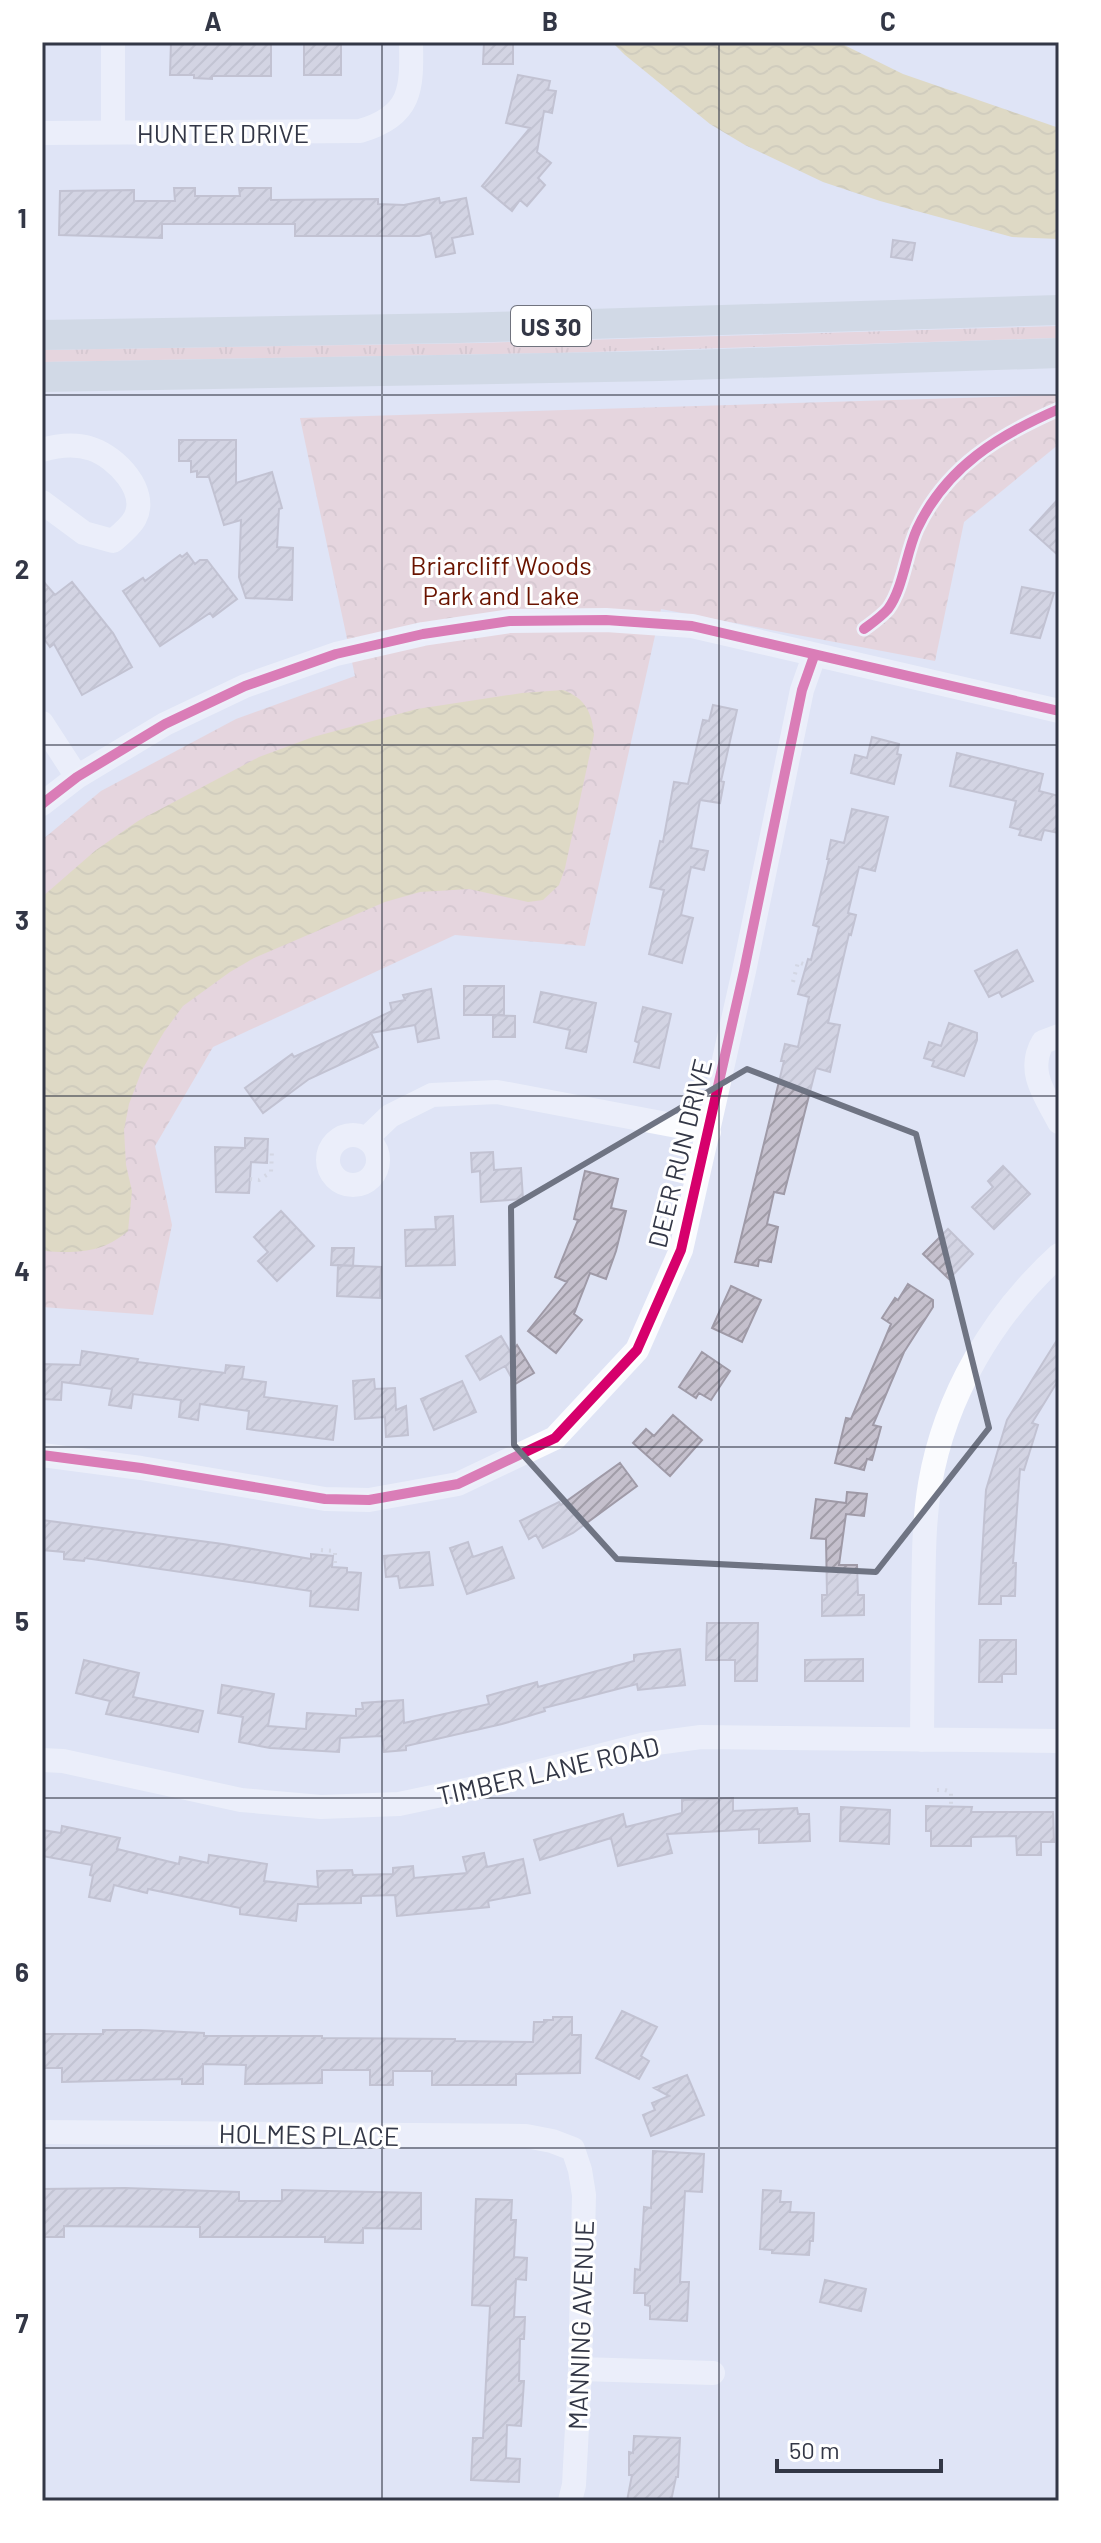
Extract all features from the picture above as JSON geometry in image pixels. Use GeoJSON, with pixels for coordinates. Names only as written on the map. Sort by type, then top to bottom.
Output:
{"type":"FeatureCollection","features":[{"type":"Feature","properties":{"kind":"main road","name":"US 30"},"geometry":{"type":"LineString","coordinates":[[42,335],[443,328],[1059,310]]}},
{"type":"Feature","properties":{"kind":"main road","name":"US 30"},"geometry":{"type":"LineString","coordinates":[[42,377],[659,366],[1059,353]]}},
{"type":"Feature","properties":{"kind":"street"},"geometry":{"type":"LineString","coordinates":[[113,42],[113,132]]}},
{"type":"Feature","properties":{"kind":"street","name":"HUNTER DRIVE"},"geometry":{"type":"LineString","coordinates":[[42,133],[360,131],[409,117],[407,100],[412,82],[411,42]]}},
{"type":"Feature","properties":{"kind":"street"},"geometry":{"type":"LineString","coordinates":[[42,450],[64,444],[94,449],[124,471],[138,494],[136,517],[113,541],[84,533],[42,502]]}},
{"type":"Feature","properties":{"kind":"street"},"geometry":{"type":"LineString","coordinates":[[42,804],[77,777],[165,724],[245,686],[336,654],[423,634],[510,621],[606,620],[692,626],[1059,711]]}},
{"type":"Feature","properties":{"kind":"street","name":"DEER RUN DRIVE"},"geometry":{"type":"LineString","coordinates":[[42,1455],[325,1499],[369,1500],[458,1484],[555,1438],[637,1350],[681,1250],[709,1132],[802,690],[814,656]]}},
{"type":"Feature","properties":{"kind":"street"},"geometry":{"type":"LineString","coordinates":[[42,723],[77,777]]}},
{"type":"Feature","properties":{"kind":"street"},"geometry":{"type":"LineString","coordinates":[[1059,1036],[1043,1042],[1035,1062],[1035,1075],[1059,1122]]}},
{"type":"Feature","properties":{"kind":"street"},"geometry":{"type":"LineString","coordinates":[[367,1138],[390,1116],[432,1095],[497,1092],[709,1132]]}},
{"type":"Feature","properties":{"kind":"street"},"geometry":{"type":"LineString","coordinates":[[922,1740],[924,1534],[930,1481],[940,1440],[964,1380],[991,1332],[1015,1300],[1059,1255]]}},
{"type":"Feature","properties":{"kind":"street","name":"TIMBER LANE ROAD"},"geometry":{"type":"LineString","coordinates":[[42,1760],[63,1761],[241,1800],[321,1807],[399,1804],[641,1745],[701,1737],[1059,1741]]}},
{"type":"Feature","properties":{"kind":"street","name":"HOLMES PLACE"},"geometry":{"type":"LineString","coordinates":[[42,2132],[526,2136],[573,2149]]}},
{"type":"Feature","properties":{"kind":"street","name":"MANNING AVENUE"},"geometry":{"type":"LineString","coordinates":[[570,2501],[574,2485],[580,2369],[584,2195],[573,2149]]}},
{"type":"Feature","properties":{"kind":"street"},"geometry":{"type":"LineString","coordinates":[[580,2369],[713,2373]]}},
{"type":"Feature","properties":{"kind":"path"},"geometry":{"type":"LineString","coordinates":[[793,982],[798,962],[806,965]]}},
{"type":"Feature","properties":{"kind":"path"},"geometry":{"type":"LineString","coordinates":[[250,1179],[259,1180],[271,1172],[272,1151]]}},
{"type":"Feature","properties":{"kind":"path"},"geometry":{"type":"LineString","coordinates":[[321,1550],[335,1551],[335,1567]]}},
{"type":"Feature","properties":{"kind":"path"},"geometry":{"type":"LineString","coordinates":[[937,1790],[951,1792],[951,1807]]}},
{"type":"Feature","properties":{"kind":"highlighted area"},"geometry":{"type":"Polygon","coordinates":[[[747,1069],[916,1134],[989,1428],[876,1572],[617,1559],[514,1445],[511,1207],[747,1069]]]}},
{"type":"Feature","properties":{"kind":"green space"},"geometry":{"type":"Polygon","coordinates":[[[1059,326],[1059,338],[558,353],[42,362],[42,350],[480,343],[1059,326]]]}},
{"type":"Feature","properties":{"kind":"green space","name":"Briarcliff Woods Park and Lake"},"geometry":{"type":"Polygon","coordinates":[[[1059,395],[1059,444],[964,522],[935,661],[661,609],[585,946],[455,935],[213,1047],[155,1146],[172,1225],[153,1315],[42,1307],[42,840],[101,791],[236,719],[355,676],[300,418],[1059,395]]]}},
{"type":"Feature","properties":{"kind":"water"},"geometry":{"type":"Polygon","coordinates":[[[612,42],[838,42],[903,74],[1059,128],[1059,239],[1012,237],[823,182],[745,145],[710,124],[612,42]]]}},
{"type":"Feature","properties":{"kind":"water"},"geometry":{"type":"Polygon","coordinates":[[[563,690],[577,697],[586,707],[594,735],[559,885],[543,900],[528,902],[469,889],[420,892],[385,902],[254,958],[230,972],[183,1006],[142,1070],[129,1104],[124,1130],[126,1165],[132,1191],[128,1231],[98,1248],[42,1251],[42,897],[96,850],[138,821],[259,757],[313,737],[417,709],[563,690]]]}},
{"type":"Feature","properties":{"kind":"building"},"geometry":{"type":"Polygon","coordinates":[[[171,42],[271,42],[271,76],[212,76],[212,79],[170,75],[171,42]]]}},
{"type":"Feature","properties":{"kind":"building"},"geometry":{"type":"Polygon","coordinates":[[[304,42],[341,42],[341,75],[304,75],[304,42]]]}},
{"type":"Feature","properties":{"kind":"building"},"geometry":{"type":"Polygon","coordinates":[[[484,42],[513,42],[513,64],[483,64],[484,42]]]}},
{"type":"Feature","properties":{"kind":"building"},"geometry":{"type":"Polygon","coordinates":[[[518,75],[550,81],[548,90],[556,91],[552,113],[544,111],[537,152],[551,163],[538,178],[545,185],[527,206],[520,200],[512,211],[482,186],[530,128],[506,123],[518,75]]]}},
{"type":"Feature","properties":{"kind":"building"},"geometry":{"type":"Polygon","coordinates":[[[174,188],[195,188],[195,196],[240,196],[239,188],[271,188],[271,200],[378,199],[378,204],[404,205],[439,198],[440,203],[466,198],[473,234],[452,238],[455,253],[436,257],[431,233],[419,236],[295,236],[295,224],[162,224],[162,238],[59,235],[60,191],[134,190],[134,201],[175,201],[174,188]]]}},
{"type":"Feature","properties":{"kind":"building"},"geometry":{"type":"Polygon","coordinates":[[[893,240],[915,243],[912,260],[891,257],[893,240]]]}},
{"type":"Feature","properties":{"kind":"building"},"geometry":{"type":"Polygon","coordinates":[[[179,440],[236,440],[236,483],[272,472],[282,508],[279,509],[277,547],[293,548],[292,600],[246,598],[239,577],[241,520],[224,525],[209,477],[197,477],[197,471],[191,472],[191,461],[179,461],[179,440]]]}},
{"type":"Feature","properties":{"kind":"building"},"geometry":{"type":"Polygon","coordinates":[[[1059,498],[1059,556],[1030,530],[1059,498]]]}},
{"type":"Feature","properties":{"kind":"building"},"geometry":{"type":"Polygon","coordinates":[[[187,553],[195,564],[207,560],[237,599],[213,617],[210,613],[160,646],[123,591],[143,578],[145,581],[187,553]]]}},
{"type":"Feature","properties":{"kind":"building"},"geometry":{"type":"Polygon","coordinates":[[[42,580],[55,595],[72,582],[113,633],[132,667],[82,695],[54,644],[50,647],[42,636],[42,580]]]}},
{"type":"Feature","properties":{"kind":"building"},"geometry":{"type":"Polygon","coordinates":[[[1022,587],[1054,593],[1040,638],[1011,633],[1022,587]]]}},
{"type":"Feature","properties":{"kind":"building"},"geometry":{"type":"Polygon","coordinates":[[[713,705],[737,710],[721,781],[724,782],[720,803],[700,800],[691,848],[708,851],[704,870],[691,867],[681,915],[693,918],[682,963],[649,954],[664,890],[650,887],[660,841],[663,842],[674,782],[688,784],[703,720],[709,721],[713,705]]]}},
{"type":"Feature","properties":{"kind":"building"},"geometry":{"type":"Polygon","coordinates":[[[872,737],[899,744],[897,754],[901,755],[894,784],[851,773],[855,755],[867,758],[872,737]]]}},
{"type":"Feature","properties":{"kind":"building"},"geometry":{"type":"Polygon","coordinates":[[[957,753],[1043,774],[1039,791],[1059,796],[1059,833],[1044,830],[1041,840],[1019,835],[1021,830],[1010,827],[1016,801],[950,786],[957,753]]]}},
{"type":"Feature","properties":{"kind":"building"},"geometry":{"type":"Polygon","coordinates":[[[852,809],[888,817],[875,871],[859,867],[848,913],[856,915],[828,1023],[840,1025],[830,1072],[816,1068],[784,1194],[774,1192],[767,1224],[778,1227],[771,1262],[759,1260],[758,1266],[735,1262],[784,1061],[781,1061],[785,1044],[798,1047],[809,997],[798,994],[819,927],[813,925],[831,840],[844,843],[852,809]]]}},
{"type":"Feature","properties":{"kind":"building"},"geometry":{"type":"Polygon","coordinates":[[[1017,950],[1033,981],[1002,997],[999,992],[989,997],[975,971],[1017,950]]]}},
{"type":"Feature","properties":{"kind":"building"},"geometry":{"type":"Polygon","coordinates":[[[464,986],[504,986],[504,1015],[464,1015],[464,986]]]}},
{"type":"Feature","properties":{"kind":"building"},"geometry":{"type":"Polygon","coordinates":[[[431,989],[439,1038],[418,1042],[415,1025],[371,1033],[378,1047],[309,1079],[263,1113],[245,1088],[292,1054],[294,1057],[392,1011],[390,1003],[405,1000],[403,995],[431,989]]]}},
{"type":"Feature","properties":{"kind":"building"},"geometry":{"type":"Polygon","coordinates":[[[541,992],[596,1003],[586,1052],[566,1048],[570,1030],[534,1022],[541,992]]]}},
{"type":"Feature","properties":{"kind":"building"},"geometry":{"type":"Polygon","coordinates":[[[643,1007],[671,1014],[659,1068],[634,1062],[639,1043],[635,1041],[643,1007]]]}},
{"type":"Feature","properties":{"kind":"building"},"geometry":{"type":"Polygon","coordinates":[[[493,1015],[515,1016],[515,1037],[493,1037],[493,1015]]]}},
{"type":"Feature","properties":{"kind":"building"},"geometry":{"type":"Polygon","coordinates":[[[949,1023],[977,1033],[964,1076],[932,1066],[934,1061],[924,1058],[929,1042],[941,1046],[949,1023]]]}},
{"type":"Feature","properties":{"kind":"building"},"geometry":{"type":"Polygon","coordinates":[[[245,1138],[268,1139],[267,1163],[251,1162],[249,1193],[216,1192],[215,1147],[245,1148],[245,1138]]]}},
{"type":"Feature","properties":{"kind":"building"},"geometry":{"type":"Polygon","coordinates":[[[493,1152],[494,1170],[521,1168],[523,1199],[481,1202],[480,1171],[472,1172],[471,1153],[493,1152]]]}},
{"type":"Feature","properties":{"kind":"building"},"geometry":{"type":"Polygon","coordinates":[[[1003,1166],[1030,1194],[994,1229],[972,1207],[993,1187],[988,1181],[1003,1166]]]}},
{"type":"Feature","properties":{"kind":"building"},"geometry":{"type":"Polygon","coordinates":[[[585,1171],[618,1179],[611,1208],[626,1211],[606,1279],[590,1273],[574,1314],[582,1320],[556,1353],[528,1331],[567,1282],[555,1277],[578,1220],[574,1219],[585,1171]]]}},
{"type":"Feature","properties":{"kind":"building"},"geometry":{"type":"Polygon","coordinates":[[[281,1211],[314,1246],[277,1281],[258,1261],[268,1252],[254,1237],[281,1211]]]}},
{"type":"Feature","properties":{"kind":"building"},"geometry":{"type":"Polygon","coordinates":[[[453,1216],[455,1265],[406,1266],[405,1230],[436,1229],[435,1217],[453,1216]]]}},
{"type":"Feature","properties":{"kind":"building"},"geometry":{"type":"Polygon","coordinates":[[[948,1229],[973,1254],[949,1279],[923,1254],[948,1229]]]}},
{"type":"Feature","properties":{"kind":"building"},"geometry":{"type":"Polygon","coordinates":[[[332,1248],[354,1248],[353,1266],[331,1265],[332,1248]]]}},
{"type":"Feature","properties":{"kind":"building"},"geometry":{"type":"Polygon","coordinates":[[[338,1265],[381,1267],[380,1298],[337,1296],[338,1265]]]}},
{"type":"Feature","properties":{"kind":"building"},"geometry":{"type":"Polygon","coordinates":[[[908,1284],[933,1300],[933,1307],[904,1352],[873,1425],[881,1427],[872,1460],[867,1459],[864,1470],[835,1463],[846,1418],[851,1419],[891,1324],[882,1318],[908,1284]]]}},
{"type":"Feature","properties":{"kind":"building"},"geometry":{"type":"Polygon","coordinates":[[[731,1286],[761,1300],[742,1342],[712,1328],[731,1286]]]}},
{"type":"Feature","properties":{"kind":"building"},"geometry":{"type":"Polygon","coordinates":[[[501,1336],[511,1353],[517,1345],[534,1373],[515,1384],[505,1366],[480,1380],[466,1356],[501,1336]]]}},
{"type":"Feature","properties":{"kind":"building"},"geometry":{"type":"Polygon","coordinates":[[[1059,1337],[1059,1379],[1032,1423],[1038,1425],[1024,1470],[1020,1469],[1013,1563],[1016,1563],[1015,1596],[1001,1596],[1001,1604],[979,1604],[986,1490],[1007,1420],[1059,1337]]]}},
{"type":"Feature","properties":{"kind":"building"},"geometry":{"type":"Polygon","coordinates":[[[82,1351],[138,1359],[137,1362],[225,1373],[226,1365],[244,1367],[242,1379],[266,1382],[264,1397],[337,1406],[333,1440],[247,1429],[249,1411],[200,1404],[198,1420],[179,1417],[181,1400],[133,1394],[131,1408],[109,1405],[112,1389],[62,1382],[61,1400],[42,1399],[42,1364],[80,1365],[82,1351]]]}},
{"type":"Feature","properties":{"kind":"building"},"geometry":{"type":"Polygon","coordinates":[[[702,1352],[730,1371],[711,1400],[699,1393],[696,1398],[679,1387],[702,1352]]]}},
{"type":"Feature","properties":{"kind":"building"},"geometry":{"type":"Polygon","coordinates":[[[374,1379],[375,1389],[395,1388],[396,1410],[406,1406],[408,1435],[386,1437],[385,1417],[355,1419],[353,1381],[374,1379]]]}},
{"type":"Feature","properties":{"kind":"building"},"geometry":{"type":"Polygon","coordinates":[[[462,1381],[476,1412],[434,1430],[421,1399],[462,1381]]]}},
{"type":"Feature","properties":{"kind":"building"},"geometry":{"type":"Polygon","coordinates":[[[673,1415],[702,1440],[670,1476],[633,1443],[646,1429],[654,1436],[673,1415]]]}},
{"type":"Feature","properties":{"kind":"building"},"geometry":{"type":"Polygon","coordinates":[[[620,1463],[637,1486],[573,1533],[543,1548],[536,1535],[529,1539],[520,1521],[559,1502],[561,1505],[620,1463]]]}},
{"type":"Feature","properties":{"kind":"building"},"geometry":{"type":"Polygon","coordinates":[[[847,1492],[867,1494],[864,1516],[846,1514],[839,1565],[857,1565],[858,1595],[864,1595],[864,1615],[822,1616],[822,1595],[827,1595],[826,1539],[811,1538],[816,1499],[846,1503],[847,1492]]]}},
{"type":"Feature","properties":{"kind":"building"},"geometry":{"type":"Polygon","coordinates":[[[42,1520],[311,1559],[311,1554],[333,1556],[332,1567],[361,1573],[358,1610],[310,1606],[311,1591],[85,1558],[84,1561],[64,1559],[64,1552],[42,1550],[42,1520]]]}},
{"type":"Feature","properties":{"kind":"building"},"geometry":{"type":"Polygon","coordinates":[[[468,1542],[473,1557],[502,1547],[514,1578],[467,1594],[450,1548],[468,1542]]]}},
{"type":"Feature","properties":{"kind":"building"},"geometry":{"type":"Polygon","coordinates":[[[429,1552],[433,1585],[400,1588],[398,1576],[386,1577],[384,1556],[429,1552]]]}},
{"type":"Feature","properties":{"kind":"building"},"geometry":{"type":"Polygon","coordinates":[[[707,1623],[758,1623],[757,1681],[735,1681],[735,1660],[706,1660],[707,1623]]]}},
{"type":"Feature","properties":{"kind":"building"},"geometry":{"type":"Polygon","coordinates":[[[980,1640],[1016,1640],[1016,1674],[1002,1674],[1002,1682],[979,1682],[980,1640]]]}},
{"type":"Feature","properties":{"kind":"building"},"geometry":{"type":"Polygon","coordinates":[[[680,1649],[685,1685],[638,1690],[637,1684],[544,1708],[545,1711],[502,1724],[406,1746],[406,1750],[384,1752],[382,1736],[340,1738],[339,1752],[270,1748],[239,1742],[243,1717],[218,1713],[222,1685],[274,1694],[268,1726],[306,1729],[307,1713],[356,1716],[356,1709],[363,1709],[362,1703],[403,1700],[404,1723],[489,1704],[487,1696],[537,1682],[538,1687],[634,1661],[634,1655],[680,1649]]]}},
{"type":"Feature","properties":{"kind":"building"},"geometry":{"type":"Polygon","coordinates":[[[863,1659],[863,1681],[805,1681],[805,1660],[863,1659]]]}},
{"type":"Feature","properties":{"kind":"building"},"geometry":{"type":"Polygon","coordinates":[[[84,1660],[139,1673],[133,1697],[203,1711],[198,1732],[106,1714],[110,1701],[76,1693],[84,1660]]]}},
{"type":"Feature","properties":{"kind":"building"},"geometry":{"type":"Polygon","coordinates":[[[733,1798],[733,1811],[797,1808],[798,1814],[809,1814],[810,1841],[759,1843],[759,1829],[667,1834],[672,1853],[618,1866],[611,1838],[540,1860],[534,1840],[623,1814],[626,1827],[682,1813],[682,1800],[733,1798]]]}},
{"type":"Feature","properties":{"kind":"building"},"geometry":{"type":"Polygon","coordinates":[[[926,1806],[972,1807],[971,1812],[1053,1812],[1054,1842],[1041,1842],[1041,1855],[1017,1855],[1016,1836],[971,1837],[971,1846],[931,1846],[931,1831],[926,1831],[926,1806]]]}},
{"type":"Feature","properties":{"kind":"building"},"geometry":{"type":"Polygon","coordinates":[[[841,1807],[890,1810],[889,1844],[840,1841],[841,1807]]]}},
{"type":"Feature","properties":{"kind":"building"},"geometry":{"type":"Polygon","coordinates":[[[62,1826],[120,1838],[117,1849],[179,1864],[180,1857],[208,1863],[209,1855],[267,1864],[264,1881],[318,1887],[317,1871],[352,1870],[353,1875],[393,1874],[393,1868],[413,1866],[414,1878],[467,1873],[463,1857],[484,1853],[487,1867],[523,1859],[530,1893],[488,1901],[489,1907],[397,1916],[395,1895],[361,1896],[361,1903],[298,1904],[296,1921],[240,1914],[240,1908],[114,1885],[110,1901],[89,1897],[92,1865],[42,1856],[42,1830],[61,1833],[62,1826]]]}},
{"type":"Feature","properties":{"kind":"building"},"geometry":{"type":"Polygon","coordinates":[[[622,2011],[657,2027],[641,2056],[649,2061],[639,2079],[596,2058],[622,2011]]]}},
{"type":"Feature","properties":{"kind":"building"},"geometry":{"type":"Polygon","coordinates":[[[553,2017],[572,2017],[572,2035],[581,2035],[580,2073],[516,2074],[516,2085],[432,2085],[432,2071],[393,2071],[393,2085],[370,2085],[370,2070],[322,2070],[322,2083],[245,2084],[246,2065],[203,2064],[203,2084],[182,2084],[182,2079],[62,2082],[62,2068],[42,2068],[42,2034],[103,2034],[103,2030],[141,2030],[204,2033],[204,2036],[533,2042],[534,2022],[553,2020],[553,2017]]]}},
{"type":"Feature","properties":{"kind":"building"},"geometry":{"type":"Polygon","coordinates":[[[687,2075],[704,2115],[651,2136],[643,2115],[655,2110],[652,2103],[669,2096],[654,2088],[687,2075]]]}},
{"type":"Feature","properties":{"kind":"building"},"geometry":{"type":"Polygon","coordinates":[[[653,2151],[704,2154],[702,2192],[685,2191],[680,2282],[689,2282],[687,2321],[650,2319],[650,2306],[645,2305],[645,2293],[634,2293],[635,2269],[640,2270],[644,2207],[651,2208],[653,2151]]]}},
{"type":"Feature","properties":{"kind":"building"},"geometry":{"type":"Polygon","coordinates":[[[42,2189],[239,2192],[239,2201],[282,2201],[282,2190],[421,2193],[421,2229],[363,2228],[363,2243],[325,2242],[325,2237],[200,2237],[200,2227],[64,2226],[64,2237],[42,2237],[42,2189]]]}},
{"type":"Feature","properties":{"kind":"building"},"geometry":{"type":"Polygon","coordinates":[[[763,2190],[781,2191],[780,2202],[791,2202],[790,2212],[814,2213],[809,2255],[772,2253],[772,2250],[760,2249],[763,2190]]]}},
{"type":"Feature","properties":{"kind":"building"},"geometry":{"type":"Polygon","coordinates":[[[476,2199],[512,2200],[511,2220],[516,2220],[514,2257],[527,2258],[526,2280],[516,2279],[514,2317],[525,2317],[524,2339],[520,2339],[519,2381],[524,2381],[521,2426],[507,2425],[506,2458],[520,2459],[519,2482],[471,2480],[473,2438],[483,2438],[490,2306],[472,2305],[476,2199]]]}},
{"type":"Feature","properties":{"kind":"building"},"geometry":{"type":"Polygon","coordinates":[[[825,2280],[866,2289],[861,2311],[820,2302],[825,2280]]]}},
{"type":"Feature","properties":{"kind":"building"},"geometry":{"type":"Polygon","coordinates":[[[634,2436],[680,2438],[678,2477],[671,2501],[627,2501],[632,2475],[629,2475],[629,2452],[633,2453],[634,2436]]]}},
{"type":"Feature","properties":{"kind":"cycle path"},"geometry":{"type":"LineString","coordinates":[[864,629],[893,601],[917,529],[943,488],[995,442],[1059,409]]}},
{"type":"Feature","properties":{"kind":"cycle path"},"geometry":{"type":"LineString","coordinates":[[42,804],[77,777],[165,724],[245,686],[336,654],[423,634],[510,621],[606,620],[692,626],[1059,711]]}},
{"type":"Feature","properties":{"kind":"cycle path"},"geometry":{"type":"LineString","coordinates":[[42,1455],[325,1499],[369,1500],[458,1484],[555,1438],[637,1350],[681,1250],[744,971],[802,690],[814,656]]}}]}
